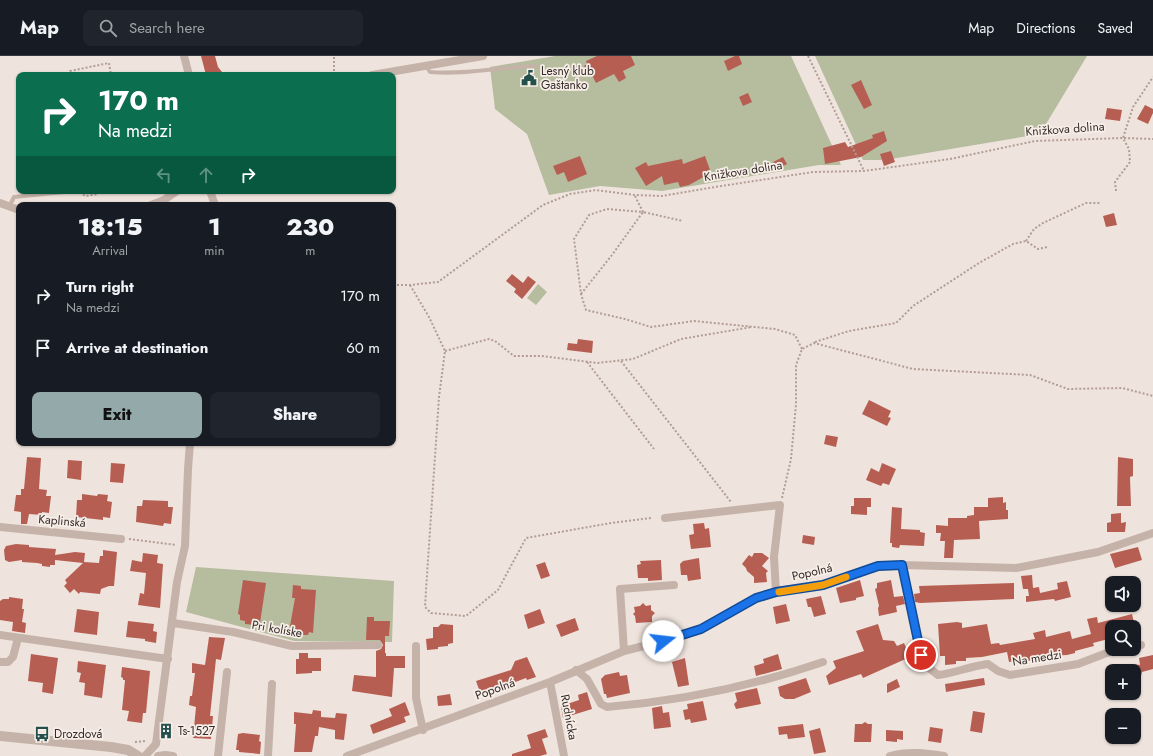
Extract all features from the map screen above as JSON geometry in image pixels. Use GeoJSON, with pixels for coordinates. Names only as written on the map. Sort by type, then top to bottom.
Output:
{"type":"FeatureCollection","features":[{"type":"Feature","properties":{"kind":"street"},"geometry":{"type":"LineString","coordinates":[[184,56],[188,72]]}},
{"type":"Feature","properties":{"kind":"street"},"geometry":{"type":"LineString","coordinates":[[388,72],[483,56]]}},
{"type":"Feature","properties":{"kind":"street"},"geometry":{"type":"LineString","coordinates":[[159,202],[173,194]]}},
{"type":"Feature","properties":{"kind":"street"},"geometry":{"type":"LineString","coordinates":[[0,203],[16,209]]}},
{"type":"Feature","properties":{"kind":"street"},"geometry":{"type":"LineString","coordinates":[[145,756],[156,744],[173,623],[177,582],[186,546],[190,446]]}},
{"type":"Feature","properties":{"kind":"street"},"geometry":{"type":"LineString","coordinates":[[665,518],[780,505],[774,557],[776,592]]}},
{"type":"Feature","properties":{"kind":"street","name":"Kaplinská"},"geometry":{"type":"LineString","coordinates":[[0,527],[121,539]]}},
{"type":"Feature","properties":{"kind":"street","name":"Popolná"},"geometry":{"type":"LineString","coordinates":[[347,756],[423,730],[550,682],[624,651],[675,638],[701,629],[756,598],[776,592],[823,585],[878,566],[902,565],[1016,568],[1098,552],[1153,533]]}},
{"type":"Feature","properties":{"kind":"street","name":"Na medzi"},"geometry":{"type":"LineString","coordinates":[[902,565],[921,655],[929,668],[938,675],[954,673],[977,665],[988,664],[998,672],[1010,675],[1078,664],[1105,654]]}},
{"type":"Feature","properties":{"kind":"street"},"geometry":{"type":"LineString","coordinates":[[624,651],[620,589],[674,584]]}},
{"type":"Feature","properties":{"kind":"street","name":"Pri kolíske"},"geometry":{"type":"LineString","coordinates":[[173,623],[233,632],[292,646],[378,645]]}},
{"type":"Feature","properties":{"kind":"street"},"geometry":{"type":"LineString","coordinates":[[0,635],[168,659]]}},
{"type":"Feature","properties":{"kind":"street"},"geometry":{"type":"LineString","coordinates":[[0,662],[8,662],[13,657],[18,638]]}},
{"type":"Feature","properties":{"kind":"street"},"geometry":{"type":"LineString","coordinates":[[416,646],[416,698],[423,730]]}},
{"type":"Feature","properties":{"kind":"street"},"geometry":{"type":"LineString","coordinates":[[576,670],[587,679],[601,704],[607,707],[720,691],[780,676],[823,662]]}},
{"type":"Feature","properties":{"kind":"street"},"geometry":{"type":"LineString","coordinates":[[218,756],[227,672]]}},
{"type":"Feature","properties":{"kind":"street","name":"Rudnícka"},"geometry":{"type":"LineString","coordinates":[[550,682],[564,756]]}},
{"type":"Feature","properties":{"kind":"street"},"geometry":{"type":"LineString","coordinates":[[268,756],[272,684]]}},
{"type":"Feature","properties":{"kind":"street"},"geometry":{"type":"LineString","coordinates":[[0,736],[111,747],[128,750],[138,756]]}},
{"type":"Feature","properties":{"kind":"street"},"geometry":{"type":"LineString","coordinates":[[890,756],[923,752],[944,756]]}},
{"type":"Feature","properties":{"kind":"street"},"geometry":{"type":"LineString","coordinates":[[158,756],[173,756]]}},
{"type":"Feature","properties":{"kind":"lane"},"geometry":{"type":"LineString","coordinates":[[426,65],[430,72],[438,73],[482,72],[536,66]]}},
{"type":"Feature","properties":{"kind":"lane"},"geometry":{"type":"LineString","coordinates":[[9,207],[14,197],[44,194]]}},
{"type":"Feature","properties":{"kind":"path"},"geometry":{"type":"LineString","coordinates":[[334,56],[334,72]]}},
{"type":"Feature","properties":{"kind":"path"},"geometry":{"type":"LineString","coordinates":[[808,56],[864,171]]}},
{"type":"Feature","properties":{"kind":"path"},"geometry":{"type":"LineString","coordinates":[[70,72],[109,63],[111,72]]}},
{"type":"Feature","properties":{"kind":"path"},"geometry":{"type":"LineString","coordinates":[[1116,191],[1115,182],[1130,162],[1129,150],[1123,138],[1133,107],[1153,77]]}},
{"type":"Feature","properties":{"kind":"path","name":"Knižkova dolina"},"geometry":{"type":"LineString","coordinates":[[396,285],[438,282],[543,205],[570,194],[596,190],[635,195],[662,196],[715,186],[813,172],[864,171],[950,159],[1035,141],[1123,138],[1153,139]]}},
{"type":"Feature","properties":{"kind":"path"},"geometry":{"type":"LineString","coordinates":[[83,194],[85,196],[98,194]]}},
{"type":"Feature","properties":{"kind":"path"},"geometry":{"type":"LineString","coordinates":[[635,195],[642,212]]}},
{"type":"Feature","properties":{"kind":"path"},"geometry":{"type":"LineString","coordinates":[[780,505],[791,459],[796,404],[796,365],[802,349],[814,343],[849,331],[896,323],[914,306],[979,263],[1013,244],[1026,240],[1034,229],[1043,223],[1086,203],[1100,203]]}},
{"type":"Feature","properties":{"kind":"path"},"geometry":{"type":"LineString","coordinates":[[684,221],[642,212],[607,209],[589,214],[574,239],[581,294],[586,310],[651,327],[694,321],[775,329],[795,336],[802,349]]}},
{"type":"Feature","properties":{"kind":"path"},"geometry":{"type":"LineString","coordinates":[[581,294],[612,255],[642,212]]}},
{"type":"Feature","properties":{"kind":"path"},"geometry":{"type":"LineString","coordinates":[[1026,240],[1038,249],[1047,247]]}},
{"type":"Feature","properties":{"kind":"path"},"geometry":{"type":"LineString","coordinates":[[410,285],[429,317],[445,351],[439,397],[426,602],[426,607],[431,613],[466,616],[498,590],[526,538],[611,523],[651,518]]}},
{"type":"Feature","properties":{"kind":"path"},"geometry":{"type":"LineString","coordinates":[[445,351],[489,340],[495,342],[514,356],[541,356],[597,364],[633,359],[680,339],[755,327]]}},
{"type":"Feature","properties":{"kind":"path"},"geometry":{"type":"LineString","coordinates":[[814,343],[913,370],[1030,375],[1068,389],[1122,388],[1153,396]]}},
{"type":"Feature","properties":{"kind":"path"},"geometry":{"type":"LineString","coordinates":[[621,361],[738,509]]}},
{"type":"Feature","properties":{"kind":"path"},"geometry":{"type":"LineString","coordinates":[[587,362],[654,449]]}},
{"type":"Feature","properties":{"kind":"path"},"geometry":{"type":"LineString","coordinates":[[121,539],[186,546]]}},
{"type":"Feature","properties":{"kind":"green space"},"geometry":{"type":"Polygon","coordinates":[[[555,56],[791,56],[841,165],[819,165],[662,191],[600,186],[549,195],[527,134],[495,109],[490,67],[555,56]]]}},
{"type":"Feature","properties":{"kind":"green space"},"geometry":{"type":"Polygon","coordinates":[[[815,56],[1087,56],[1040,134],[885,160],[863,160],[815,56]]]}},
{"type":"Feature","properties":{"kind":"green space"},"geometry":{"type":"Polygon","coordinates":[[[538,284],[547,292],[536,305],[527,298],[538,284]]]}},
{"type":"Feature","properties":{"kind":"green space"},"geometry":{"type":"Polygon","coordinates":[[[196,567],[394,581],[392,642],[294,641],[186,612],[196,567]]]}},
{"type":"Feature","properties":{"kind":"building"},"geometry":{"type":"Polygon","coordinates":[[[201,56],[215,56],[218,67],[222,72],[205,72],[201,56]]]}},
{"type":"Feature","properties":{"kind":"building"},"geometry":{"type":"Polygon","coordinates":[[[597,56],[631,56],[635,65],[623,71],[626,78],[619,82],[614,74],[596,83],[591,73],[588,74],[584,66],[587,64],[586,61],[597,56]]]}},
{"type":"Feature","properties":{"kind":"building"},"geometry":{"type":"Polygon","coordinates":[[[735,56],[739,56],[742,64],[728,71],[724,61],[735,56]]]}},
{"type":"Feature","properties":{"kind":"building"},"geometry":{"type":"Polygon","coordinates":[[[861,80],[872,105],[864,109],[851,85],[861,80]]]}},
{"type":"Feature","properties":{"kind":"building"},"geometry":{"type":"Polygon","coordinates":[[[748,93],[752,102],[743,106],[739,97],[748,93]]]}},
{"type":"Feature","properties":{"kind":"building"},"geometry":{"type":"Polygon","coordinates":[[[1145,105],[1153,109],[1153,113],[1148,124],[1137,119],[1145,105]]]}},
{"type":"Feature","properties":{"kind":"building"},"geometry":{"type":"Polygon","coordinates":[[[1107,108],[1122,110],[1120,121],[1105,119],[1107,108]]]}},
{"type":"Feature","properties":{"kind":"building"},"geometry":{"type":"Polygon","coordinates":[[[884,131],[887,141],[861,157],[825,164],[823,148],[845,142],[848,147],[873,138],[872,135],[884,131]]]}},
{"type":"Feature","properties":{"kind":"building"},"geometry":{"type":"Polygon","coordinates":[[[891,151],[895,162],[884,166],[880,154],[891,151]]]}},
{"type":"Feature","properties":{"kind":"building"},"geometry":{"type":"Polygon","coordinates":[[[580,156],[587,174],[568,182],[564,172],[557,175],[553,166],[580,156]]]}},
{"type":"Feature","properties":{"kind":"building"},"geometry":{"type":"Polygon","coordinates":[[[705,156],[710,170],[707,171],[709,174],[689,185],[680,187],[678,182],[664,185],[662,176],[646,186],[635,168],[646,162],[648,166],[682,159],[683,164],[705,156]]]}},
{"type":"Feature","properties":{"kind":"building"},"geometry":{"type":"Polygon","coordinates":[[[783,157],[787,164],[777,169],[773,162],[783,157]]]}},
{"type":"Feature","properties":{"kind":"building"},"geometry":{"type":"Polygon","coordinates":[[[1114,213],[1117,225],[1106,227],[1103,216],[1114,213]]]}},
{"type":"Feature","properties":{"kind":"building"},"geometry":{"type":"Polygon","coordinates":[[[512,274],[523,283],[528,276],[536,282],[522,299],[514,292],[516,289],[506,281],[512,274]]]}},
{"type":"Feature","properties":{"kind":"building"},"geometry":{"type":"Polygon","coordinates":[[[578,339],[593,341],[592,353],[567,350],[568,343],[577,344],[578,339]]]}},
{"type":"Feature","properties":{"kind":"building"},"geometry":{"type":"Polygon","coordinates":[[[869,400],[891,411],[888,417],[891,418],[887,426],[862,414],[869,400]]]}},
{"type":"Feature","properties":{"kind":"building"},"geometry":{"type":"Polygon","coordinates":[[[826,435],[838,437],[836,447],[824,444],[826,435]]]}},
{"type":"Feature","properties":{"kind":"building"},"geometry":{"type":"Polygon","coordinates":[[[27,457],[41,458],[39,489],[47,490],[46,496],[51,496],[49,513],[42,512],[42,515],[29,514],[27,524],[21,524],[21,512],[14,511],[16,495],[21,495],[21,489],[24,489],[27,457]]]}},
{"type":"Feature","properties":{"kind":"building"},"geometry":{"type":"Polygon","coordinates":[[[1118,457],[1133,459],[1133,476],[1130,477],[1131,506],[1117,506],[1118,457]]]}},
{"type":"Feature","properties":{"kind":"building"},"geometry":{"type":"Polygon","coordinates":[[[68,460],[82,461],[81,480],[67,478],[68,460]]]}},
{"type":"Feature","properties":{"kind":"building"},"geometry":{"type":"Polygon","coordinates":[[[111,463],[125,464],[123,483],[110,482],[111,463]]]}},
{"type":"Feature","properties":{"kind":"building"},"geometry":{"type":"Polygon","coordinates":[[[882,463],[896,469],[889,485],[883,483],[881,486],[866,480],[871,468],[879,472],[882,463]]]}},
{"type":"Feature","properties":{"kind":"building"},"geometry":{"type":"Polygon","coordinates":[[[82,494],[97,496],[98,494],[108,495],[107,501],[112,502],[110,518],[103,517],[103,520],[76,517],[77,500],[82,500],[82,494]]]}},
{"type":"Feature","properties":{"kind":"building"},"geometry":{"type":"Polygon","coordinates":[[[1003,497],[1003,503],[1006,502],[1006,510],[1008,510],[1008,519],[979,521],[980,539],[954,540],[953,558],[944,558],[945,541],[940,541],[941,533],[936,533],[936,525],[948,526],[948,518],[967,518],[967,516],[974,515],[974,507],[988,507],[988,498],[1003,497]]]}},
{"type":"Feature","properties":{"kind":"building"},"geometry":{"type":"Polygon","coordinates":[[[854,498],[871,498],[871,507],[867,507],[867,515],[851,514],[851,506],[854,506],[854,498]]]}},
{"type":"Feature","properties":{"kind":"building"},"geometry":{"type":"Polygon","coordinates":[[[143,500],[168,501],[168,507],[173,507],[171,524],[164,523],[163,526],[136,522],[137,506],[142,506],[143,500]]]}},
{"type":"Feature","properties":{"kind":"building"},"geometry":{"type":"Polygon","coordinates":[[[892,507],[902,508],[901,529],[920,530],[920,532],[925,533],[924,546],[900,545],[899,548],[892,547],[892,543],[890,543],[892,507]]]}},
{"type":"Feature","properties":{"kind":"building"},"geometry":{"type":"Polygon","coordinates":[[[1121,513],[1121,523],[1126,522],[1125,532],[1107,532],[1107,523],[1111,522],[1111,514],[1121,513]]]}},
{"type":"Feature","properties":{"kind":"building"},"geometry":{"type":"Polygon","coordinates":[[[704,523],[705,529],[709,528],[711,547],[691,549],[689,535],[694,534],[693,524],[704,523]]]}},
{"type":"Feature","properties":{"kind":"building"},"geometry":{"type":"Polygon","coordinates":[[[803,535],[815,537],[814,545],[802,543],[803,535]]]}},
{"type":"Feature","properties":{"kind":"building"},"geometry":{"type":"Polygon","coordinates":[[[16,544],[29,545],[29,547],[56,549],[55,555],[75,552],[85,553],[84,562],[99,563],[100,556],[103,556],[103,550],[117,552],[114,586],[101,589],[100,594],[80,592],[79,594],[74,589],[70,593],[64,586],[67,583],[65,580],[83,563],[55,560],[55,565],[50,565],[50,567],[42,566],[42,564],[37,563],[22,562],[22,560],[9,562],[5,560],[4,550],[6,546],[16,544]]]}},
{"type":"Feature","properties":{"kind":"building"},"geometry":{"type":"Polygon","coordinates":[[[1138,547],[1142,560],[1115,568],[1110,554],[1138,547]]]}},
{"type":"Feature","properties":{"kind":"building"},"geometry":{"type":"Polygon","coordinates":[[[143,553],[158,555],[157,563],[163,564],[160,608],[138,605],[140,593],[144,594],[146,573],[130,571],[132,560],[142,562],[143,553]]]}},
{"type":"Feature","properties":{"kind":"building"},"geometry":{"type":"Polygon","coordinates":[[[754,553],[762,553],[769,558],[762,566],[768,571],[766,573],[767,582],[754,583],[754,577],[742,564],[749,555],[752,557],[754,553]]]}},
{"type":"Feature","properties":{"kind":"building"},"geometry":{"type":"Polygon","coordinates":[[[699,558],[701,579],[688,581],[687,575],[681,575],[680,564],[683,561],[699,558]]]}},
{"type":"Feature","properties":{"kind":"building"},"geometry":{"type":"Polygon","coordinates":[[[661,560],[662,580],[648,581],[648,578],[638,578],[637,565],[641,564],[640,561],[661,560]]]}},
{"type":"Feature","properties":{"kind":"building"},"geometry":{"type":"Polygon","coordinates":[[[545,562],[550,576],[541,579],[536,565],[545,562]]]}},
{"type":"Feature","properties":{"kind":"building"},"geometry":{"type":"Polygon","coordinates":[[[1032,575],[1033,588],[1039,587],[1040,593],[1058,589],[1057,583],[1067,581],[1071,597],[1055,601],[1054,599],[1026,602],[1026,596],[1029,596],[1028,589],[1023,589],[1021,576],[1032,575]]]}},
{"type":"Feature","properties":{"kind":"building"},"geometry":{"type":"Polygon","coordinates":[[[243,580],[266,583],[260,623],[255,622],[255,625],[245,624],[245,621],[240,620],[240,615],[238,614],[243,580]]]}},
{"type":"Feature","properties":{"kind":"building"},"geometry":{"type":"Polygon","coordinates":[[[860,580],[864,596],[856,598],[856,600],[840,603],[836,588],[860,580]]]}},
{"type":"Feature","properties":{"kind":"building"},"geometry":{"type":"Polygon","coordinates":[[[891,580],[894,597],[903,596],[905,604],[896,606],[897,612],[879,616],[879,606],[875,589],[877,588],[877,583],[891,580]]]}},
{"type":"Feature","properties":{"kind":"building"},"geometry":{"type":"Polygon","coordinates":[[[1014,583],[1014,599],[915,602],[914,594],[920,593],[919,586],[1014,583]]]}},
{"type":"Feature","properties":{"kind":"building"},"geometry":{"type":"Polygon","coordinates":[[[293,585],[301,586],[301,589],[316,590],[313,633],[309,632],[308,635],[298,635],[298,632],[293,632],[293,626],[290,626],[295,598],[292,598],[293,585]]]}},
{"type":"Feature","properties":{"kind":"building"},"geometry":{"type":"Polygon","coordinates":[[[821,596],[826,614],[814,617],[811,607],[808,607],[806,599],[821,596]]]}},
{"type":"Feature","properties":{"kind":"building"},"geometry":{"type":"Polygon","coordinates":[[[9,597],[23,599],[22,609],[24,609],[22,622],[26,623],[25,633],[12,631],[13,622],[0,620],[0,601],[3,599],[9,599],[9,597]]]}},
{"type":"Feature","properties":{"kind":"building"},"geometry":{"type":"Polygon","coordinates":[[[643,603],[646,606],[651,605],[651,610],[655,613],[652,616],[652,622],[636,623],[635,616],[633,614],[635,612],[634,607],[640,606],[643,603]]]}},
{"type":"Feature","properties":{"kind":"building"},"geometry":{"type":"Polygon","coordinates":[[[786,604],[790,621],[776,624],[773,607],[786,604]]]}},
{"type":"Feature","properties":{"kind":"building"},"geometry":{"type":"Polygon","coordinates":[[[77,609],[99,612],[97,635],[74,632],[77,609]]]}},
{"type":"Feature","properties":{"kind":"building"},"geometry":{"type":"Polygon","coordinates":[[[540,609],[545,623],[528,629],[524,615],[540,609]]]}},
{"type":"Feature","properties":{"kind":"building"},"geometry":{"type":"Polygon","coordinates":[[[1132,614],[1133,620],[1109,620],[1132,614]]]}},
{"type":"Feature","properties":{"kind":"building"},"geometry":{"type":"Polygon","coordinates":[[[367,617],[374,617],[374,621],[390,621],[389,636],[385,636],[386,656],[405,656],[405,668],[394,668],[392,697],[352,691],[354,675],[376,677],[376,651],[381,649],[383,645],[380,640],[366,640],[367,617]]]}},
{"type":"Feature","properties":{"kind":"building"},"geometry":{"type":"Polygon","coordinates":[[[1097,617],[1098,623],[1105,621],[1105,640],[1093,643],[1094,646],[1075,651],[1075,653],[1067,655],[1050,656],[1015,664],[1014,661],[1009,662],[1007,652],[982,657],[966,658],[966,661],[956,661],[956,664],[945,665],[945,656],[940,656],[938,624],[957,622],[962,623],[962,628],[987,624],[991,644],[999,643],[1000,645],[1035,639],[1033,633],[1045,630],[1046,637],[1070,631],[1072,639],[1091,634],[1087,619],[1097,617]]]}},
{"type":"Feature","properties":{"kind":"building"},"geometry":{"type":"Polygon","coordinates":[[[575,618],[579,630],[561,637],[556,625],[575,618]]]}},
{"type":"Feature","properties":{"kind":"building"},"geometry":{"type":"Polygon","coordinates":[[[128,621],[154,624],[153,631],[157,632],[156,643],[145,641],[145,639],[126,637],[128,621]]]}},
{"type":"Feature","properties":{"kind":"building"},"geometry":{"type":"Polygon","coordinates":[[[441,624],[453,625],[453,643],[448,644],[448,646],[438,647],[438,649],[427,650],[426,639],[433,638],[433,627],[438,627],[441,624]]]}},
{"type":"Feature","properties":{"kind":"building"},"geometry":{"type":"Polygon","coordinates":[[[878,624],[883,640],[894,641],[897,646],[904,643],[910,657],[863,678],[861,674],[829,685],[826,676],[836,668],[833,661],[864,651],[856,631],[878,624]]]}},
{"type":"Feature","properties":{"kind":"building"},"geometry":{"type":"Polygon","coordinates":[[[209,637],[225,638],[221,660],[216,659],[210,716],[213,716],[211,739],[193,738],[196,707],[189,705],[190,696],[192,696],[195,673],[192,673],[192,663],[205,665],[209,637]]]}},
{"type":"Feature","properties":{"kind":"building"},"geometry":{"type":"Polygon","coordinates":[[[299,653],[308,653],[308,658],[321,658],[321,671],[296,674],[296,659],[299,659],[299,653]]]}},
{"type":"Feature","properties":{"kind":"building"},"geometry":{"type":"Polygon","coordinates":[[[31,654],[58,658],[53,694],[42,692],[43,683],[28,681],[31,654]]]}},
{"type":"Feature","properties":{"kind":"building"},"geometry":{"type":"Polygon","coordinates":[[[778,654],[782,669],[756,676],[754,666],[764,663],[763,659],[778,654]]]}},
{"type":"Feature","properties":{"kind":"building"},"geometry":{"type":"Polygon","coordinates":[[[1153,655],[1153,669],[1142,672],[1141,676],[1141,664],[1139,658],[1153,655]]]}},
{"type":"Feature","properties":{"kind":"building"},"geometry":{"type":"Polygon","coordinates":[[[527,657],[536,677],[527,680],[526,678],[481,695],[476,681],[511,670],[515,661],[527,657]]]}},
{"type":"Feature","properties":{"kind":"building"},"geometry":{"type":"Polygon","coordinates":[[[685,658],[689,685],[678,687],[672,662],[685,658]]]}},
{"type":"Feature","properties":{"kind":"building"},"geometry":{"type":"Polygon","coordinates":[[[78,661],[106,665],[102,698],[84,695],[85,683],[79,682],[81,673],[77,672],[78,661]]]}},
{"type":"Feature","properties":{"kind":"building"},"geometry":{"type":"Polygon","coordinates":[[[122,667],[150,671],[146,713],[143,713],[142,723],[127,721],[129,711],[122,710],[125,680],[121,677],[122,667]]]}},
{"type":"Feature","properties":{"kind":"building"},"geometry":{"type":"Polygon","coordinates":[[[619,672],[620,676],[627,675],[630,693],[607,698],[606,694],[604,694],[601,679],[605,675],[619,672]]]}},
{"type":"Feature","properties":{"kind":"building"},"geometry":{"type":"Polygon","coordinates":[[[806,678],[811,692],[794,699],[785,699],[780,696],[778,687],[806,678]]]}},
{"type":"Feature","properties":{"kind":"building"},"geometry":{"type":"Polygon","coordinates":[[[984,678],[985,685],[946,692],[945,684],[984,678]]]}},
{"type":"Feature","properties":{"kind":"building"},"geometry":{"type":"Polygon","coordinates":[[[897,679],[900,687],[887,693],[887,684],[897,679]]]}},
{"type":"Feature","properties":{"kind":"building"},"geometry":{"type":"Polygon","coordinates":[[[757,688],[761,704],[736,709],[734,704],[737,701],[735,693],[757,688]]]}},
{"type":"Feature","properties":{"kind":"building"},"geometry":{"type":"Polygon","coordinates":[[[587,692],[592,709],[563,718],[561,706],[579,700],[578,695],[587,692]]]}},
{"type":"Feature","properties":{"kind":"building"},"geometry":{"type":"Polygon","coordinates":[[[450,694],[452,705],[438,706],[437,696],[450,694]]]}},
{"type":"Feature","properties":{"kind":"building"},"geometry":{"type":"Polygon","coordinates":[[[703,701],[707,720],[691,723],[690,719],[685,720],[683,710],[688,709],[687,704],[703,701]]]}},
{"type":"Feature","properties":{"kind":"building"},"geometry":{"type":"Polygon","coordinates":[[[405,702],[410,715],[404,717],[406,722],[373,734],[370,725],[392,716],[389,709],[405,702]]]}},
{"type":"Feature","properties":{"kind":"building"},"geometry":{"type":"Polygon","coordinates":[[[662,706],[663,713],[669,712],[671,727],[654,729],[652,708],[662,706]]]}},
{"type":"Feature","properties":{"kind":"building"},"geometry":{"type":"Polygon","coordinates":[[[313,710],[321,711],[321,717],[335,718],[336,713],[347,714],[344,740],[335,739],[335,730],[319,727],[318,736],[315,736],[312,752],[294,752],[296,724],[294,724],[294,712],[312,714],[313,710]]]}},
{"type":"Feature","properties":{"kind":"building"},"geometry":{"type":"Polygon","coordinates":[[[973,711],[985,713],[982,733],[970,731],[973,711]]]}},
{"type":"Feature","properties":{"kind":"building"},"geometry":{"type":"Polygon","coordinates":[[[865,722],[872,724],[871,742],[854,742],[855,724],[862,724],[865,722]]]}},
{"type":"Feature","properties":{"kind":"building"},"geometry":{"type":"Polygon","coordinates":[[[803,724],[805,737],[788,739],[787,734],[779,735],[778,727],[803,724]]]}},
{"type":"Feature","properties":{"kind":"building"},"geometry":{"type":"Polygon","coordinates":[[[930,727],[943,729],[941,743],[928,741],[930,727]]]}},
{"type":"Feature","properties":{"kind":"building"},"geometry":{"type":"Polygon","coordinates":[[[820,728],[826,752],[814,754],[809,731],[820,728]]]}},
{"type":"Feature","properties":{"kind":"building"},"geometry":{"type":"Polygon","coordinates":[[[545,729],[548,737],[542,739],[547,754],[540,756],[512,756],[512,754],[531,748],[527,735],[545,729]]]}},
{"type":"Feature","properties":{"kind":"building"},"geometry":{"type":"Polygon","coordinates":[[[886,730],[903,731],[903,740],[897,739],[897,742],[886,741],[886,730]]]}},
{"type":"Feature","properties":{"kind":"building"},"geometry":{"type":"Polygon","coordinates":[[[243,733],[260,735],[260,754],[239,752],[239,750],[236,750],[238,734],[243,733]]]}},
{"type":"Feature","properties":{"kind":"slow traffic"},"geometry":{"type":"LineString","coordinates":[[779,592],[823,585],[846,577]]}},
{"type":"Feature","properties":{"kind":"place","name":"Lesný klub Gaštanko"},"geometry":{"type":"Point","coordinates":[529,78]}},
{"type":"Feature","properties":{"kind":"place","name":"Ts-1527"},"geometry":{"type":"Point","coordinates":[166,731]}},
{"type":"Feature","properties":{"kind":"place","name":"Drozdová"},"geometry":{"type":"Point","coordinates":[42,734]}},
{"type":"Feature","properties":{"kind":"route"},"geometry":{"type":"LineString","coordinates":[[663,641],[701,629],[756,598],[776,592],[823,585],[878,566],[902,565],[921,655]]}}]}
